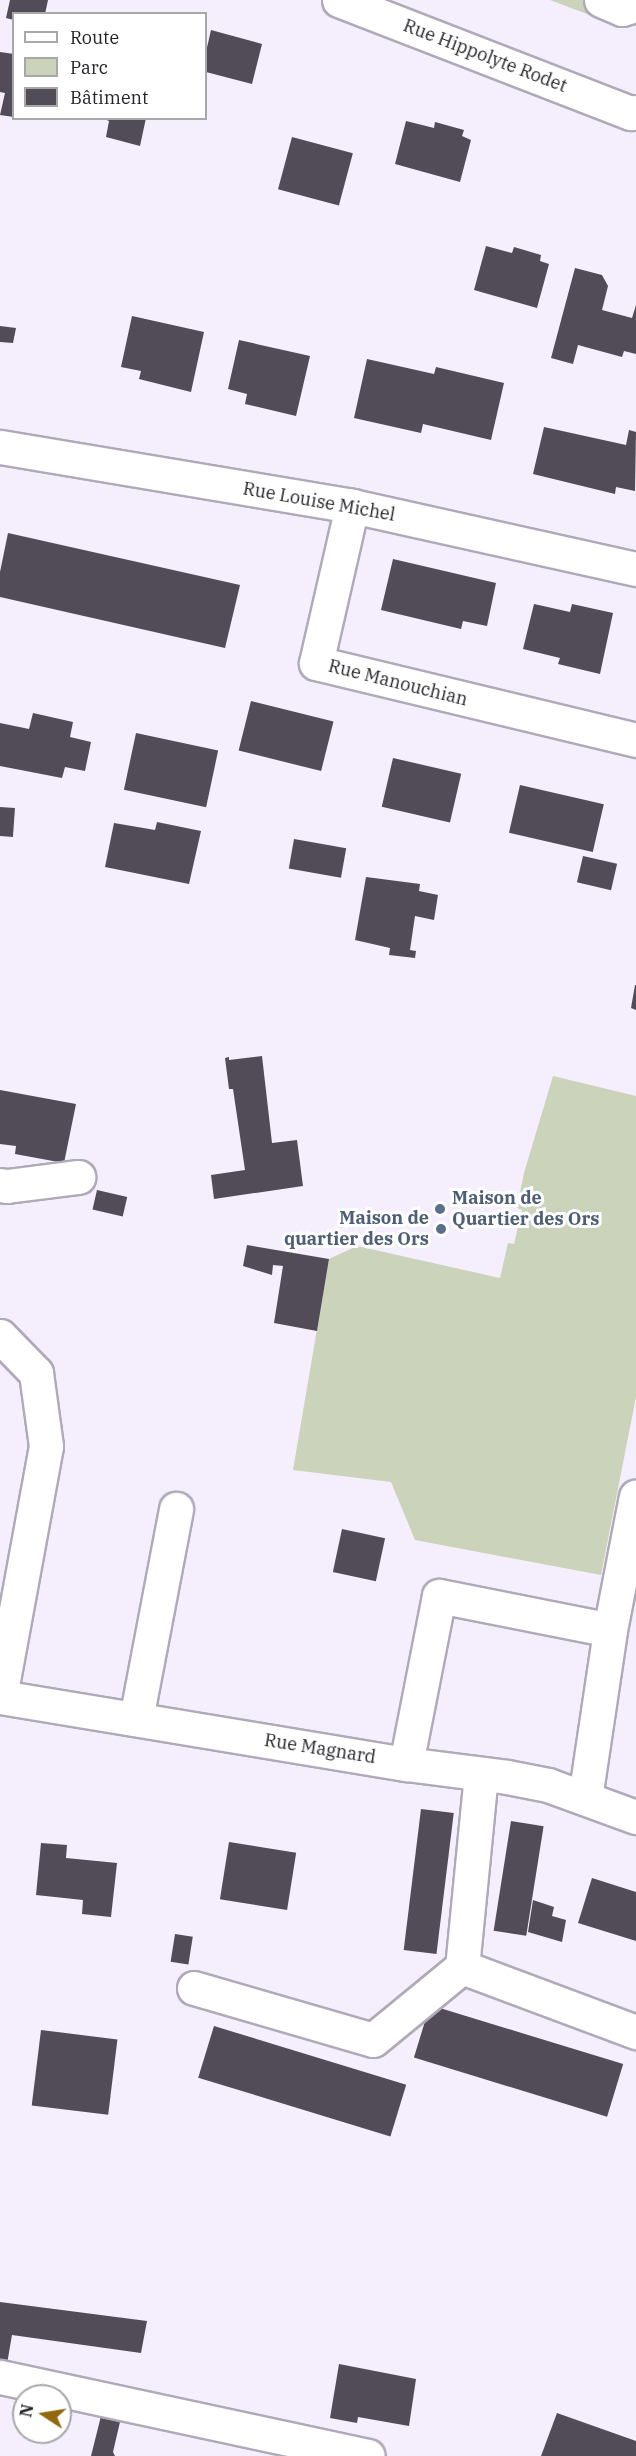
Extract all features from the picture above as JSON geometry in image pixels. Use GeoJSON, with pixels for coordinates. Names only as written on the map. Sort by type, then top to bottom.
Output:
{"type":"FeatureCollection","features":[{"type":"Feature","properties":{"kind":"street","name":"Rue Hippolyte Rodet"},"geometry":{"type":"LineString","coordinates":[[339,0],[634,114]]}},
{"type":"Feature","properties":{"kind":"street","name":"Rue Louise Michel"},"geometry":{"type":"LineString","coordinates":[[0,447],[352,506],[636,569]]}},
{"type":"Feature","properties":{"kind":"street","name":"Rue Manouchian"},"geometry":{"type":"LineString","coordinates":[[352,506],[316,663],[636,740]]}},
{"type":"Feature","properties":{"kind":"street"},"geometry":{"type":"LineString","coordinates":[[0,1185],[78,1177]]}},
{"type":"Feature","properties":{"kind":"street"},"geometry":{"type":"LineString","coordinates":[[0,1336],[36,1373],[45,1446],[0,1697]]}},
{"type":"Feature","properties":{"kind":"street"},"geometry":{"type":"LineString","coordinates":[[585,1798],[610,1630],[636,1496]]}},
{"type":"Feature","properties":{"kind":"street"},"geometry":{"type":"LineString","coordinates":[[136,1719],[176,1509]]}},
{"type":"Feature","properties":{"kind":"street"},"geometry":{"type":"LineString","coordinates":[[406,1764],[439,1596],[610,1630]]}},
{"type":"Feature","properties":{"kind":"street","name":"Rue Magnard"},"geometry":{"type":"LineString","coordinates":[[0,1697],[548,1785],[636,1817]]}},
{"type":"Feature","properties":{"kind":"street"},"geometry":{"type":"LineString","coordinates":[[194,1988],[373,2040],[462,1967],[481,1774]]}},
{"type":"Feature","properties":{"kind":"street"},"geometry":{"type":"LineString","coordinates":[[462,1967],[636,2032]]}},
{"type":"Feature","properties":{"kind":"street"},"geometry":{"type":"LineString","coordinates":[[0,2377],[368,2456]]}},
{"type":"Feature","properties":{"kind":"green space"},"geometry":{"type":"Polygon","coordinates":[[[550,0],[636,0],[636,21],[616,25],[550,0]]]}},
{"type":"Feature","properties":{"kind":"green space"},"geometry":{"type":"Polygon","coordinates":[[[553,1076],[636,1096],[636,1397],[601,1575],[415,1540],[391,1482],[293,1470],[329,1259],[357,1246],[500,1278],[508,1243],[514,1244],[522,1210],[517,1208],[524,1173],[553,1076]]]}},
{"type":"Feature","properties":{"kind":"building"},"geometry":{"type":"Polygon","coordinates":[[[10,0],[48,0],[45,12],[12,12],[12,20],[6,18],[10,0]]]}},
{"type":"Feature","properties":{"kind":"building"},"geometry":{"type":"Polygon","coordinates":[[[211,30],[262,44],[252,84],[207,72],[207,48],[211,30]]]}},
{"type":"Feature","properties":{"kind":"building"},"geometry":{"type":"Polygon","coordinates":[[[0,52],[12,54],[12,117],[0,115],[5,93],[0,92],[0,52]]]}},
{"type":"Feature","properties":{"kind":"building"},"geometry":{"type":"Polygon","coordinates":[[[107,120],[146,120],[140,146],[106,137],[109,121],[107,120]]]}},
{"type":"Feature","properties":{"kind":"building"},"geometry":{"type":"Polygon","coordinates":[[[406,121],[434,128],[435,122],[464,130],[462,136],[471,140],[460,182],[395,164],[406,121]]]}},
{"type":"Feature","properties":{"kind":"building"},"geometry":{"type":"Polygon","coordinates":[[[292,137],[353,153],[339,205],[278,189],[292,137]]]}},
{"type":"Feature","properties":{"kind":"building"},"geometry":{"type":"Polygon","coordinates":[[[486,246],[512,253],[514,247],[541,255],[540,261],[549,264],[537,308],[474,290],[486,246]]]}},
{"type":"Feature","properties":{"kind":"building"},"geometry":{"type":"Polygon","coordinates":[[[575,268],[602,275],[608,286],[602,310],[632,318],[636,305],[636,354],[624,351],[622,357],[578,345],[573,364],[551,358],[575,268]]]}},
{"type":"Feature","properties":{"kind":"building"},"geometry":{"type":"Polygon","coordinates":[[[132,316],[204,332],[191,392],[139,379],[141,371],[121,367],[132,316]]]}},
{"type":"Feature","properties":{"kind":"building"},"geometry":{"type":"Polygon","coordinates":[[[0,326],[16,328],[13,343],[0,342],[0,326]]]}},
{"type":"Feature","properties":{"kind":"building"},"geometry":{"type":"Polygon","coordinates":[[[239,340],[310,356],[296,416],[245,404],[247,394],[228,389],[239,340]]]}},
{"type":"Feature","properties":{"kind":"building"},"geometry":{"type":"Polygon","coordinates":[[[367,359],[434,374],[436,367],[504,383],[491,440],[423,424],[421,433],[354,418],[367,359]]]}},
{"type":"Feature","properties":{"kind":"building"},"geometry":{"type":"Polygon","coordinates":[[[544,427],[626,445],[629,430],[636,432],[635,491],[616,487],[615,494],[533,474],[544,427]]]}},
{"type":"Feature","properties":{"kind":"building"},"geometry":{"type":"Polygon","coordinates":[[[8,533],[240,585],[225,648],[0,597],[0,572],[8,533]]]}},
{"type":"Feature","properties":{"kind":"building"},"geometry":{"type":"Polygon","coordinates":[[[393,559],[496,583],[487,626],[463,621],[461,629],[381,610],[393,559]]]}},
{"type":"Feature","properties":{"kind":"building"},"geometry":{"type":"Polygon","coordinates":[[[534,604],[570,612],[572,604],[613,613],[600,674],[558,664],[560,658],[523,649],[534,604]]]}},
{"type":"Feature","properties":{"kind":"building"},"geometry":{"type":"Polygon","coordinates":[[[251,701],[333,722],[321,771],[239,750],[251,701]]]}},
{"type":"Feature","properties":{"kind":"building"},"geometry":{"type":"Polygon","coordinates":[[[33,713],[73,722],[70,737],[91,742],[85,771],[65,767],[62,778],[0,766],[0,723],[29,729],[33,713]]]}},
{"type":"Feature","properties":{"kind":"building"},"geometry":{"type":"Polygon","coordinates":[[[136,733],[218,750],[206,807],[124,790],[136,733]]]}},
{"type":"Feature","properties":{"kind":"building"},"geometry":{"type":"Polygon","coordinates":[[[393,758],[461,774],[450,822],[382,807],[393,758]]]}},
{"type":"Feature","properties":{"kind":"building"},"geometry":{"type":"Polygon","coordinates":[[[520,785],[604,804],[593,852],[509,833],[520,785]]]}},
{"type":"Feature","properties":{"kind":"building"},"geometry":{"type":"Polygon","coordinates":[[[0,807],[15,808],[13,837],[0,836],[0,807]]]}},
{"type":"Feature","properties":{"kind":"building"},"geometry":{"type":"Polygon","coordinates":[[[157,822],[201,831],[189,884],[105,867],[114,823],[155,830],[157,822]]]}},
{"type":"Feature","properties":{"kind":"building"},"geometry":{"type":"Polygon","coordinates":[[[294,839],[346,848],[341,878],[289,869],[294,839]]]}},
{"type":"Feature","properties":{"kind":"building"},"geometry":{"type":"Polygon","coordinates":[[[583,856],[617,864],[611,890],[577,882],[583,856]]]}},
{"type":"Feature","properties":{"kind":"building"},"geometry":{"type":"Polygon","coordinates":[[[366,877],[420,884],[419,891],[438,895],[434,920],[415,916],[410,950],[416,951],[415,958],[389,955],[390,948],[355,940],[366,877]]]}},
{"type":"Feature","properties":{"kind":"building"},"geometry":{"type":"Polygon","coordinates":[[[636,985],[636,1010],[631,1008],[636,985]]]}},
{"type":"Feature","properties":{"kind":"building"},"geometry":{"type":"Polygon","coordinates":[[[262,1056],[272,1143],[297,1140],[303,1186],[214,1199],[211,1175],[245,1170],[233,1089],[229,1089],[225,1058],[229,1057],[229,1060],[262,1056]]]}},
{"type":"Feature","properties":{"kind":"building"},"geometry":{"type":"Polygon","coordinates":[[[0,1090],[76,1104],[64,1163],[15,1154],[16,1146],[0,1144],[0,1090]]]}},
{"type":"Feature","properties":{"kind":"building"},"geometry":{"type":"Polygon","coordinates":[[[97,1190],[127,1197],[123,1216],[93,1209],[97,1190]]]}},
{"type":"Feature","properties":{"kind":"building"},"geometry":{"type":"Polygon","coordinates":[[[247,1245],[329,1259],[317,1331],[274,1323],[283,1266],[273,1265],[272,1275],[243,1266],[247,1245]]]}},
{"type":"Feature","properties":{"kind":"building"},"geometry":{"type":"Polygon","coordinates":[[[342,1529],[385,1538],[376,1581],[333,1572],[342,1529]]]}},
{"type":"Feature","properties":{"kind":"building"},"geometry":{"type":"Polygon","coordinates":[[[421,1809],[454,1813],[436,1954],[404,1950],[421,1809]]]}},
{"type":"Feature","properties":{"kind":"building"},"geometry":{"type":"Polygon","coordinates":[[[511,1821],[544,1826],[526,1936],[494,1931],[511,1821]]]}},
{"type":"Feature","properties":{"kind":"building"},"geometry":{"type":"Polygon","coordinates":[[[229,1842],[296,1853],[287,1910],[220,1899],[229,1842]]]}},
{"type":"Feature","properties":{"kind":"building"},"geometry":{"type":"Polygon","coordinates":[[[41,1843],[67,1845],[66,1858],[117,1863],[111,1917],[82,1914],[83,1900],[36,1895],[41,1843]]]}},
{"type":"Feature","properties":{"kind":"building"},"geometry":{"type":"Polygon","coordinates":[[[592,1878],[636,1892],[636,1941],[578,1923],[592,1878]]]}},
{"type":"Feature","properties":{"kind":"building"},"geometry":{"type":"Polygon","coordinates":[[[533,1900],[554,1907],[552,1916],[566,1920],[562,1942],[528,1932],[533,1900]]]}},
{"type":"Feature","properties":{"kind":"building"},"geometry":{"type":"Polygon","coordinates":[[[175,1934],[193,1937],[188,1964],[171,1962],[175,1934]]]}},
{"type":"Feature","properties":{"kind":"building"},"geometry":{"type":"Polygon","coordinates":[[[430,2005],[623,2064],[607,2117],[414,2058],[430,2005]]]}},
{"type":"Feature","properties":{"kind":"building"},"geometry":{"type":"Polygon","coordinates":[[[214,2026],[406,2085],[390,2136],[198,2078],[214,2026]]]}},
{"type":"Feature","properties":{"kind":"building"},"geometry":{"type":"Polygon","coordinates":[[[41,2030],[117,2039],[108,2115],[32,2105],[41,2030]]]}},
{"type":"Feature","properties":{"kind":"building"},"geometry":{"type":"Polygon","coordinates":[[[0,2302],[147,2321],[141,2353],[12,2335],[7,2364],[0,2362],[0,2302]]]}},
{"type":"Feature","properties":{"kind":"building"},"geometry":{"type":"Polygon","coordinates":[[[339,2364],[416,2379],[409,2426],[358,2417],[357,2423],[330,2418],[339,2364]]]}},
{"type":"Feature","properties":{"kind":"building"},"geometry":{"type":"Polygon","coordinates":[[[104,2404],[123,2409],[113,2452],[115,2456],[91,2456],[104,2404]]]}},
{"type":"Feature","properties":{"kind":"building"},"geometry":{"type":"Polygon","coordinates":[[[557,2413],[636,2441],[636,2456],[541,2456],[557,2413]]]}},
{"type":"Feature","properties":{"kind":"place","name":"Maison de Quartier des Ors"},"geometry":{"type":"Point","coordinates":[440,1209]}},
{"type":"Feature","properties":{"kind":"place","name":"Maison de quartier des Ors"},"geometry":{"type":"Point","coordinates":[441,1229]}}]}
